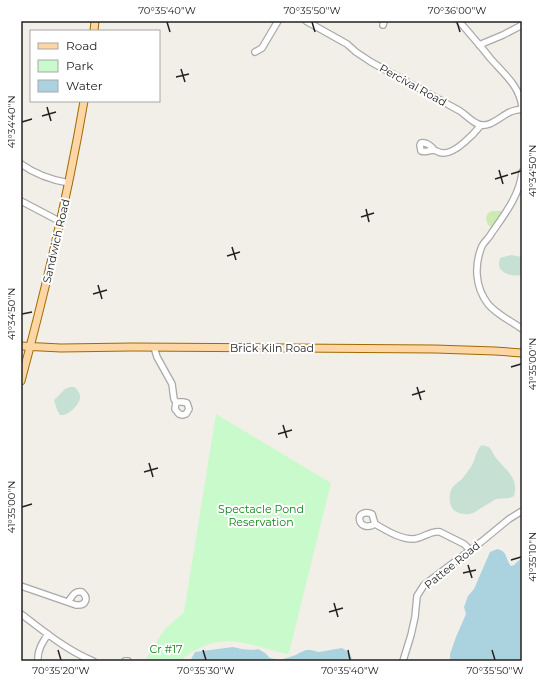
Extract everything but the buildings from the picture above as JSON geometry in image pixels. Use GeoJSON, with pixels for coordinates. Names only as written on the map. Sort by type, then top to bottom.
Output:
{"type":"FeatureCollection","features":[{"type":"Feature","properties":{"kind":"main road","name":"Sandwich Road"},"geometry":{"type":"LineString","coordinates":[[21,381],[69,183],[84,102]]}},
{"type":"Feature","properties":{"kind":"main road","name":"Brick Kiln Road"},"geometry":{"type":"LineString","coordinates":[[21,346],[61,348],[154,347],[435,349],[522,353]]}},
{"type":"Feature","properties":{"kind":"street"},"geometry":{"type":"LineString","coordinates":[[255,52],[262,48],[278,21]]}},
{"type":"Feature","properties":{"kind":"street","name":"Percival Road"},"geometry":{"type":"LineString","coordinates":[[306,21],[347,44],[356,52],[372,62],[460,111],[481,125]]}},
{"type":"Feature","properties":{"kind":"street"},"geometry":{"type":"LineString","coordinates":[[434,150],[443,153],[449,152],[470,138],[481,125],[492,123],[511,111],[522,108],[521,99],[517,89],[459,21]]}},
{"type":"Feature","properties":{"kind":"street"},"geometry":{"type":"LineString","coordinates":[[479,45],[522,25]]}},
{"type":"Feature","properties":{"kind":"street"},"geometry":{"type":"LineString","coordinates":[[21,164],[56,181],[69,183]]}},
{"type":"Feature","properties":{"kind":"street"},"geometry":{"type":"LineString","coordinates":[[522,172],[517,191],[491,235],[483,244],[478,258],[477,277],[480,291],[488,304],[495,311],[522,329]]}},
{"type":"Feature","properties":{"kind":"street"},"geometry":{"type":"LineString","coordinates":[[21,201],[60,222]]}},
{"type":"Feature","properties":{"kind":"street"},"geometry":{"type":"LineString","coordinates":[[154,347],[157,357],[172,384],[174,399],[176,402]]}},
{"type":"Feature","properties":{"kind":"street","name":"Pattee Road"},"geometry":{"type":"LineString","coordinates":[[403,661],[415,617],[417,596],[424,585],[509,519],[522,511]]}},
{"type":"Feature","properties":{"kind":"street"},"geometry":{"type":"LineString","coordinates":[[375,524],[402,538],[413,539],[435,532],[440,532],[464,544],[470,550]]}},
{"type":"Feature","properties":{"kind":"street"},"geometry":{"type":"LineString","coordinates":[[21,586],[68,602]]}},
{"type":"Feature","properties":{"kind":"street"},"geometry":{"type":"LineString","coordinates":[[21,614],[78,654],[93,661]]}},
{"type":"Feature","properties":{"kind":"street"},"geometry":{"type":"LineString","coordinates":[[38,661],[37,656],[39,650],[48,634]]}},
{"type":"Feature","properties":{"kind":"green space"},"geometry":{"type":"Polygon","coordinates":[[[492,211],[502,212],[493,227],[491,227],[488,225],[486,218],[488,213],[492,211]]]}},
{"type":"Feature","properties":{"kind":"green space"},"geometry":{"type":"Polygon","coordinates":[[[511,255],[522,257],[521,275],[515,276],[507,274],[501,270],[499,264],[500,258],[511,255]]]}},
{"type":"Feature","properties":{"kind":"green space"},"geometry":{"type":"Polygon","coordinates":[[[75,387],[80,394],[80,399],[70,412],[60,415],[54,400],[65,389],[75,387]]]}},
{"type":"Feature","properties":{"kind":"green space","name":"Spectacle Pond Reservation"},"geometry":{"type":"Polygon","coordinates":[[[216,414],[331,483],[289,653],[287,654],[250,644],[232,641],[201,647],[187,655],[182,661],[146,661],[148,655],[164,630],[184,612],[216,414]]]}},
{"type":"Feature","properties":{"kind":"green space"},"geometry":{"type":"Polygon","coordinates":[[[482,445],[491,449],[496,458],[511,475],[515,484],[514,496],[510,498],[496,499],[473,513],[460,513],[451,507],[450,494],[453,487],[462,479],[471,467],[478,449],[482,445]]]}},
{"type":"Feature","properties":{"kind":"water"},"geometry":{"type":"Polygon","coordinates":[[[497,549],[505,553],[511,566],[522,558],[522,661],[449,661],[456,637],[466,614],[464,607],[468,596],[474,589],[490,552],[497,549]]]}},
{"type":"Feature","properties":{"kind":"water"},"geometry":{"type":"Polygon","coordinates":[[[233,647],[249,650],[258,649],[270,658],[280,660],[306,650],[319,652],[342,648],[349,653],[352,661],[190,661],[195,652],[233,647]]]}},
{"type":"Feature","properties":{"kind":"park label","name":"Cr #17"},"geometry":{"type":"Point","coordinates":[166,649]}}]}
